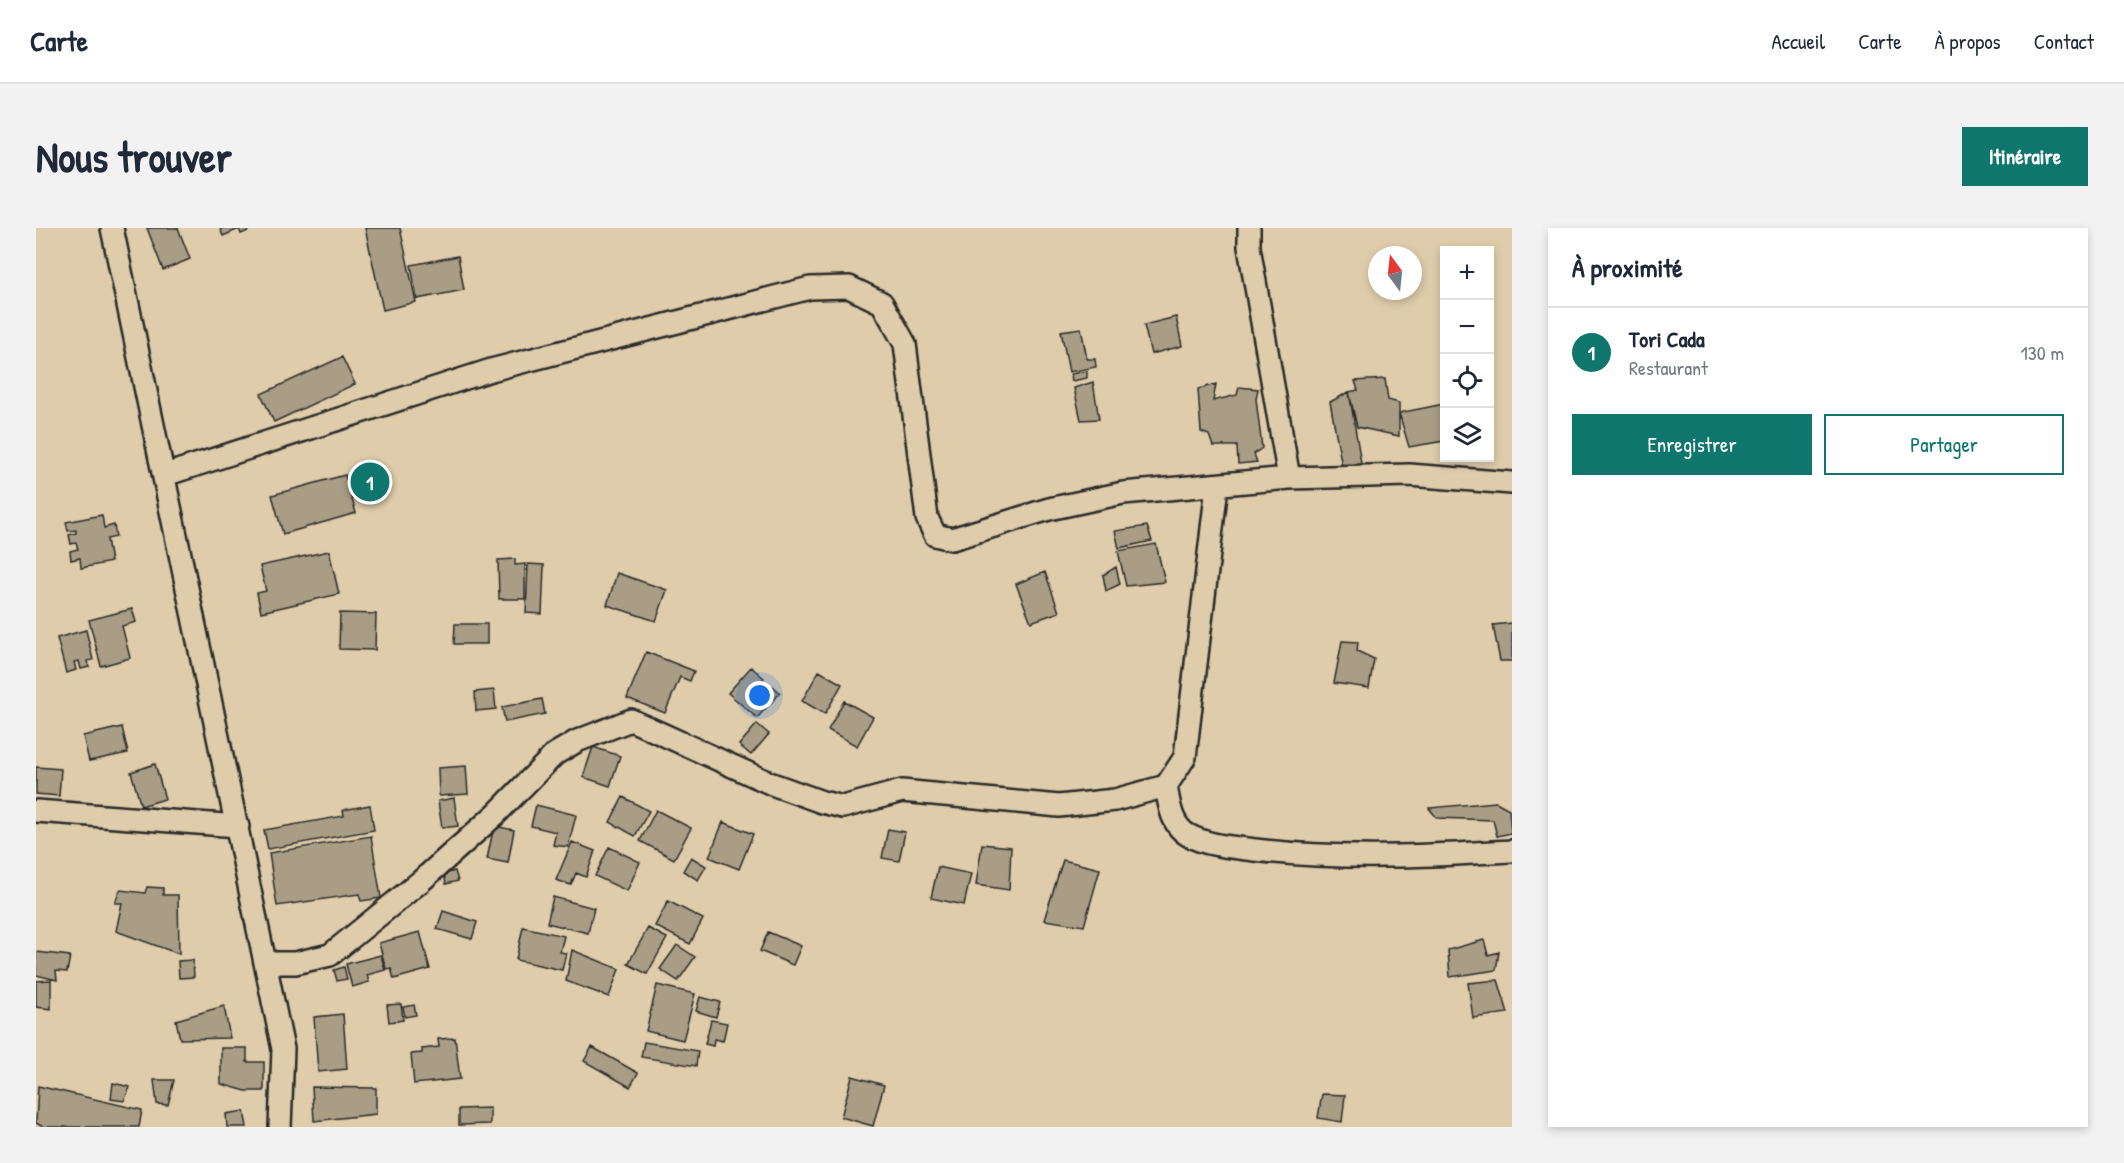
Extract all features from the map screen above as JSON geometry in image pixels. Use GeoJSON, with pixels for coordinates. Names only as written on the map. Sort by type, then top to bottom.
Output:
{"type":"FeatureCollection","features":[{"type":"Feature","properties":{"kind":"street"},"geometry":{"type":"LineString","coordinates":[[112,228],[283,1048],[280,1127]]}},
{"type":"Feature","properties":{"kind":"street"},"geometry":{"type":"LineString","coordinates":[[1249,228],[1249,247],[1289,478]]}},
{"type":"Feature","properties":{"kind":"street"},"geometry":{"type":"LineString","coordinates":[[165,475],[491,370],[810,288],[849,287],[882,303],[905,344],[927,518],[935,535],[952,538],[1049,508],[1123,493],[1289,478],[1409,475],[1512,483]]}},
{"type":"Feature","properties":{"kind":"street"},"geometry":{"type":"LineString","coordinates":[[266,963],[295,963],[330,955],[421,881],[517,794],[555,754],[577,741],[631,720],[772,784],[843,807],[902,791],[1059,806],[1115,800],[1166,786],[1185,757],[1216,486]]}},
{"type":"Feature","properties":{"kind":"street"},"geometry":{"type":"LineString","coordinates":[[1166,786],[1171,815],[1186,834],[1218,845],[1296,855],[1431,856],[1512,851]]}},
{"type":"Feature","properties":{"kind":"street"},"geometry":{"type":"LineString","coordinates":[[36,811],[238,826]]}},
{"type":"Feature","properties":{"kind":"building"},"geometry":{"type":"Polygon","coordinates":[[[147,228],[178,228],[190,259],[163,270],[147,228]]]}},
{"type":"Feature","properties":{"kind":"building"},"geometry":{"type":"Polygon","coordinates":[[[220,228],[247,228],[248,231],[241,234],[239,229],[223,236],[220,228]]]}},
{"type":"Feature","properties":{"kind":"building"},"geometry":{"type":"Polygon","coordinates":[[[365,228],[400,228],[416,302],[383,310],[365,228]]]}},
{"type":"Feature","properties":{"kind":"building"},"geometry":{"type":"Polygon","coordinates":[[[458,256],[464,290],[417,299],[411,265],[458,256]]]}},
{"type":"Feature","properties":{"kind":"building"},"geometry":{"type":"Polygon","coordinates":[[[1176,317],[1182,346],[1151,354],[1144,325],[1176,317]]]}},
{"type":"Feature","properties":{"kind":"building"},"geometry":{"type":"Polygon","coordinates":[[[1081,328],[1087,359],[1095,359],[1096,367],[1069,372],[1061,331],[1081,328]]]}},
{"type":"Feature","properties":{"kind":"building"},"geometry":{"type":"Polygon","coordinates":[[[342,357],[355,384],[274,422],[261,394],[342,357]]]}},
{"type":"Feature","properties":{"kind":"building"},"geometry":{"type":"Polygon","coordinates":[[[1087,371],[1087,378],[1072,381],[1071,374],[1087,371]]]}},
{"type":"Feature","properties":{"kind":"building"},"geometry":{"type":"Polygon","coordinates":[[[1385,379],[1388,400],[1399,403],[1399,436],[1357,427],[1349,392],[1358,390],[1355,381],[1385,379]]]}},
{"type":"Feature","properties":{"kind":"building"},"geometry":{"type":"Polygon","coordinates":[[[1093,382],[1099,419],[1081,420],[1074,388],[1093,382]]]}},
{"type":"Feature","properties":{"kind":"building"},"geometry":{"type":"Polygon","coordinates":[[[1216,384],[1213,401],[1237,395],[1239,387],[1258,389],[1256,399],[1262,448],[1254,454],[1257,462],[1238,464],[1237,446],[1213,446],[1209,435],[1201,432],[1198,389],[1216,384]]]}},
{"type":"Feature","properties":{"kind":"building"},"geometry":{"type":"Polygon","coordinates":[[[1349,392],[1362,469],[1343,472],[1330,402],[1349,392]]]}},
{"type":"Feature","properties":{"kind":"building"},"geometry":{"type":"Polygon","coordinates":[[[1440,405],[1440,442],[1409,447],[1399,413],[1440,405]]]}},
{"type":"Feature","properties":{"kind":"building"},"geometry":{"type":"Polygon","coordinates":[[[345,475],[356,513],[283,534],[272,495],[345,475]]]}},
{"type":"Feature","properties":{"kind":"building"},"geometry":{"type":"Polygon","coordinates":[[[102,515],[104,528],[114,525],[116,537],[107,539],[111,562],[81,568],[80,558],[71,560],[70,551],[78,549],[76,543],[71,544],[69,535],[76,533],[76,530],[68,531],[66,522],[102,515]]]}},
{"type":"Feature","properties":{"kind":"building"},"geometry":{"type":"Polygon","coordinates":[[[1147,526],[1152,541],[1119,548],[1115,531],[1147,526]]]}},
{"type":"Feature","properties":{"kind":"building"},"geometry":{"type":"Polygon","coordinates":[[[1156,544],[1165,582],[1126,586],[1118,551],[1156,544]]]}},
{"type":"Feature","properties":{"kind":"building"},"geometry":{"type":"Polygon","coordinates":[[[329,551],[339,594],[261,612],[257,593],[266,591],[260,566],[329,551]]]}},
{"type":"Feature","properties":{"kind":"building"},"geometry":{"type":"Polygon","coordinates":[[[515,559],[515,565],[525,564],[525,599],[499,599],[498,560],[515,559]]]}},
{"type":"Feature","properties":{"kind":"building"},"geometry":{"type":"Polygon","coordinates":[[[528,564],[544,565],[542,614],[526,613],[528,564]]]}},
{"type":"Feature","properties":{"kind":"building"},"geometry":{"type":"Polygon","coordinates":[[[1116,567],[1120,584],[1106,591],[1103,575],[1116,567]]]}},
{"type":"Feature","properties":{"kind":"building"},"geometry":{"type":"Polygon","coordinates":[[[1045,572],[1059,612],[1031,622],[1016,584],[1045,572]]]}},
{"type":"Feature","properties":{"kind":"building"},"geometry":{"type":"Polygon","coordinates":[[[617,573],[667,590],[656,621],[607,605],[617,573]]]}},
{"type":"Feature","properties":{"kind":"building"},"geometry":{"type":"Polygon","coordinates":[[[132,609],[136,622],[122,626],[130,658],[101,666],[89,620],[132,609]]]}},
{"type":"Feature","properties":{"kind":"building"},"geometry":{"type":"Polygon","coordinates":[[[340,613],[376,614],[375,650],[339,649],[340,613]]]}},
{"type":"Feature","properties":{"kind":"building"},"geometry":{"type":"Polygon","coordinates":[[[1512,623],[1512,661],[1500,661],[1493,625],[1512,623]]]}},
{"type":"Feature","properties":{"kind":"building"},"geometry":{"type":"Polygon","coordinates":[[[455,624],[487,624],[487,644],[454,644],[455,624]]]}},
{"type":"Feature","properties":{"kind":"building"},"geometry":{"type":"Polygon","coordinates":[[[86,630],[93,660],[87,661],[89,667],[81,669],[79,661],[74,662],[76,670],[66,673],[57,638],[86,630]]]}},
{"type":"Feature","properties":{"kind":"building"},"geometry":{"type":"Polygon","coordinates":[[[1342,641],[1358,642],[1357,651],[1374,659],[1369,688],[1334,683],[1342,641]]]}},
{"type":"Feature","properties":{"kind":"building"},"geometry":{"type":"Polygon","coordinates":[[[646,652],[694,671],[690,681],[680,677],[665,713],[627,698],[646,652]]]}},
{"type":"Feature","properties":{"kind":"building"},"geometry":{"type":"Polygon","coordinates":[[[751,667],[764,678],[759,683],[768,691],[773,686],[780,693],[757,718],[728,693],[751,667]]]}},
{"type":"Feature","properties":{"kind":"building"},"geometry":{"type":"Polygon","coordinates":[[[819,671],[842,684],[825,714],[802,701],[819,671]]]}},
{"type":"Feature","properties":{"kind":"building"},"geometry":{"type":"Polygon","coordinates":[[[494,690],[496,709],[476,711],[475,692],[494,690]]]}},
{"type":"Feature","properties":{"kind":"building"},"geometry":{"type":"Polygon","coordinates":[[[542,699],[545,714],[505,722],[502,707],[542,699]]]}},
{"type":"Feature","properties":{"kind":"building"},"geometry":{"type":"Polygon","coordinates":[[[844,701],[873,717],[857,746],[828,730],[844,701]]]}},
{"type":"Feature","properties":{"kind":"building"},"geometry":{"type":"Polygon","coordinates":[[[757,724],[769,734],[751,755],[739,745],[757,724]]]}},
{"type":"Feature","properties":{"kind":"building"},"geometry":{"type":"Polygon","coordinates":[[[122,727],[128,753],[89,761],[83,736],[122,727]]]}},
{"type":"Feature","properties":{"kind":"building"},"geometry":{"type":"Polygon","coordinates":[[[593,747],[620,756],[610,786],[583,777],[593,747]]]}},
{"type":"Feature","properties":{"kind":"building"},"geometry":{"type":"Polygon","coordinates":[[[155,764],[165,799],[141,806],[131,772],[155,764]]]}},
{"type":"Feature","properties":{"kind":"building"},"geometry":{"type":"Polygon","coordinates":[[[466,766],[468,794],[439,796],[438,768],[466,766]]]}},
{"type":"Feature","properties":{"kind":"building"},"geometry":{"type":"Polygon","coordinates":[[[36,767],[61,769],[59,796],[36,794],[36,767]]]}},
{"type":"Feature","properties":{"kind":"building"},"geometry":{"type":"Polygon","coordinates":[[[623,797],[649,811],[635,836],[610,822],[623,797]]]}},
{"type":"Feature","properties":{"kind":"building"},"geometry":{"type":"Polygon","coordinates":[[[454,798],[458,826],[442,828],[438,801],[454,798]]]}},
{"type":"Feature","properties":{"kind":"building"},"geometry":{"type":"Polygon","coordinates":[[[1496,802],[1509,809],[1511,833],[1497,836],[1493,820],[1437,818],[1429,808],[1496,802]]]}},
{"type":"Feature","properties":{"kind":"building"},"geometry":{"type":"Polygon","coordinates":[[[370,805],[374,830],[268,849],[264,830],[344,816],[343,810],[370,805]]]}},
{"type":"Feature","properties":{"kind":"building"},"geometry":{"type":"Polygon","coordinates":[[[536,805],[576,815],[568,847],[553,845],[556,832],[531,826],[536,805]]]}},
{"type":"Feature","properties":{"kind":"building"},"geometry":{"type":"Polygon","coordinates":[[[656,810],[691,828],[674,859],[640,841],[656,810]]]}},
{"type":"Feature","properties":{"kind":"building"},"geometry":{"type":"Polygon","coordinates":[[[723,822],[753,834],[739,869],[709,857],[723,822]]]}},
{"type":"Feature","properties":{"kind":"building"},"geometry":{"type":"Polygon","coordinates":[[[494,826],[514,830],[508,863],[487,859],[494,826]]]}},
{"type":"Feature","properties":{"kind":"building"},"geometry":{"type":"Polygon","coordinates":[[[888,829],[905,832],[899,861],[882,858],[888,829]]]}},
{"type":"Feature","properties":{"kind":"building"},"geometry":{"type":"Polygon","coordinates":[[[371,836],[381,898],[361,901],[359,894],[277,906],[269,853],[371,836]]]}},
{"type":"Feature","properties":{"kind":"building"},"geometry":{"type":"Polygon","coordinates":[[[572,842],[595,851],[586,877],[576,873],[571,885],[556,880],[572,842]]]}},
{"type":"Feature","properties":{"kind":"building"},"geometry":{"type":"Polygon","coordinates":[[[982,844],[1011,847],[1009,890],[976,885],[982,844]]]}},
{"type":"Feature","properties":{"kind":"building"},"geometry":{"type":"Polygon","coordinates":[[[609,847],[640,862],[627,891],[595,876],[609,847]]]}},
{"type":"Feature","properties":{"kind":"building"},"geometry":{"type":"Polygon","coordinates":[[[691,857],[706,866],[698,880],[683,871],[691,857]]]}},
{"type":"Feature","properties":{"kind":"building"},"geometry":{"type":"Polygon","coordinates":[[[1063,860],[1100,869],[1084,926],[1044,920],[1063,860]]]}},
{"type":"Feature","properties":{"kind":"building"},"geometry":{"type":"Polygon","coordinates":[[[938,867],[971,874],[964,905],[931,898],[938,867]]]}},
{"type":"Feature","properties":{"kind":"building"},"geometry":{"type":"Polygon","coordinates":[[[455,871],[458,881],[446,884],[444,874],[455,871]]]}},
{"type":"Feature","properties":{"kind":"building"},"geometry":{"type":"Polygon","coordinates":[[[147,887],[163,888],[163,895],[178,895],[179,954],[116,931],[122,903],[115,903],[120,890],[145,893],[147,887]]]}},
{"type":"Feature","properties":{"kind":"building"},"geometry":{"type":"Polygon","coordinates":[[[553,897],[594,908],[588,933],[547,923],[553,897]]]}},
{"type":"Feature","properties":{"kind":"building"},"geometry":{"type":"Polygon","coordinates":[[[668,901],[703,919],[690,944],[655,926],[668,901]]]}},
{"type":"Feature","properties":{"kind":"building"},"geometry":{"type":"Polygon","coordinates":[[[443,911],[477,922],[472,939],[437,929],[443,911]]]}},
{"type":"Feature","properties":{"kind":"building"},"geometry":{"type":"Polygon","coordinates":[[[523,927],[564,936],[560,952],[566,953],[562,970],[516,960],[523,927]]]}},
{"type":"Feature","properties":{"kind":"building"},"geometry":{"type":"Polygon","coordinates":[[[648,928],[667,938],[647,974],[628,964],[648,928]]]}},
{"type":"Feature","properties":{"kind":"building"},"geometry":{"type":"Polygon","coordinates":[[[420,932],[430,969],[394,979],[391,968],[386,969],[379,943],[420,932]]]}},
{"type":"Feature","properties":{"kind":"building"},"geometry":{"type":"Polygon","coordinates":[[[768,932],[801,946],[793,965],[760,951],[768,932]]]}},
{"type":"Feature","properties":{"kind":"building"},"geometry":{"type":"Polygon","coordinates":[[[1484,940],[1488,955],[1499,952],[1496,970],[1450,977],[1448,950],[1484,940]]]}},
{"type":"Feature","properties":{"kind":"building"},"geometry":{"type":"Polygon","coordinates":[[[677,945],[695,957],[678,981],[660,969],[677,945]]]}},
{"type":"Feature","properties":{"kind":"building"},"geometry":{"type":"Polygon","coordinates":[[[572,950],[619,969],[609,997],[566,981],[572,950]]]}},
{"type":"Feature","properties":{"kind":"building"},"geometry":{"type":"Polygon","coordinates":[[[36,952],[70,956],[67,972],[56,971],[57,980],[36,975],[36,952]]]}},
{"type":"Feature","properties":{"kind":"building"},"geometry":{"type":"Polygon","coordinates":[[[381,955],[385,970],[367,975],[369,982],[352,987],[346,964],[381,955]]]}},
{"type":"Feature","properties":{"kind":"building"},"geometry":{"type":"Polygon","coordinates":[[[193,960],[194,977],[179,978],[178,961],[193,960]]]}},
{"type":"Feature","properties":{"kind":"building"},"geometry":{"type":"Polygon","coordinates":[[[344,967],[347,979],[337,981],[334,970],[344,967]]]}},
{"type":"Feature","properties":{"kind":"building"},"geometry":{"type":"Polygon","coordinates":[[[51,980],[51,1009],[36,1007],[36,981],[51,980]]]}},
{"type":"Feature","properties":{"kind":"building"},"geometry":{"type":"Polygon","coordinates":[[[1498,980],[1508,1013],[1473,1018],[1468,983],[1498,980]]]}},
{"type":"Feature","properties":{"kind":"building"},"geometry":{"type":"Polygon","coordinates":[[[657,985],[695,994],[683,1040],[646,1031],[657,985]]]}},
{"type":"Feature","properties":{"kind":"building"},"geometry":{"type":"Polygon","coordinates":[[[700,997],[720,1002],[716,1017],[696,1011],[700,997]]]}},
{"type":"Feature","properties":{"kind":"building"},"geometry":{"type":"Polygon","coordinates":[[[401,1004],[403,1020],[389,1022],[387,1005],[401,1004]]]}},
{"type":"Feature","properties":{"kind":"building"},"geometry":{"type":"Polygon","coordinates":[[[414,1005],[416,1015],[405,1017],[403,1007],[414,1005]]]}},
{"type":"Feature","properties":{"kind":"building"},"geometry":{"type":"Polygon","coordinates":[[[224,1006],[230,1038],[180,1039],[176,1020],[224,1006]]]}},
{"type":"Feature","properties":{"kind":"building"},"geometry":{"type":"Polygon","coordinates":[[[343,1014],[347,1069],[318,1072],[314,1017],[343,1014]]]}},
{"type":"Feature","properties":{"kind":"building"},"geometry":{"type":"Polygon","coordinates":[[[711,1020],[727,1023],[723,1041],[714,1039],[713,1046],[705,1044],[711,1020]]]}},
{"type":"Feature","properties":{"kind":"building"},"geometry":{"type":"Polygon","coordinates":[[[455,1038],[460,1079],[414,1084],[411,1054],[422,1053],[422,1049],[439,1047],[438,1039],[455,1038]]]}},
{"type":"Feature","properties":{"kind":"building"},"geometry":{"type":"Polygon","coordinates":[[[644,1042],[698,1051],[696,1066],[641,1057],[644,1042]]]}},
{"type":"Feature","properties":{"kind":"building"},"geometry":{"type":"Polygon","coordinates":[[[592,1047],[638,1073],[630,1087],[584,1061],[592,1047]]]}},
{"type":"Feature","properties":{"kind":"building"},"geometry":{"type":"Polygon","coordinates":[[[221,1048],[247,1048],[247,1062],[264,1062],[264,1091],[246,1091],[221,1084],[221,1048]]]}},
{"type":"Feature","properties":{"kind":"building"},"geometry":{"type":"Polygon","coordinates":[[[852,1076],[884,1085],[873,1126],[841,1117],[852,1076]]]}},
{"type":"Feature","properties":{"kind":"building"},"geometry":{"type":"Polygon","coordinates":[[[154,1080],[174,1080],[168,1105],[157,1104],[154,1080]]]}},
{"type":"Feature","properties":{"kind":"building"},"geometry":{"type":"Polygon","coordinates":[[[113,1083],[130,1087],[124,1101],[111,1099],[113,1083]]]}},
{"type":"Feature","properties":{"kind":"building"},"geometry":{"type":"Polygon","coordinates":[[[38,1086],[142,1110],[139,1127],[43,1127],[36,1123],[38,1086]]]}},
{"type":"Feature","properties":{"kind":"building"},"geometry":{"type":"Polygon","coordinates":[[[312,1087],[376,1088],[376,1114],[314,1121],[312,1087]]]}},
{"type":"Feature","properties":{"kind":"building"},"geometry":{"type":"Polygon","coordinates":[[[1322,1094],[1345,1095],[1342,1122],[1318,1118],[1322,1094]]]}},
{"type":"Feature","properties":{"kind":"building"},"geometry":{"type":"Polygon","coordinates":[[[490,1108],[490,1124],[459,1125],[459,1109],[490,1108]]]}},
{"type":"Feature","properties":{"kind":"building"},"geometry":{"type":"Polygon","coordinates":[[[244,1111],[247,1127],[227,1127],[226,1114],[244,1111]]]}},
{"type":"Feature","properties":{"kind":"place","name":"Tori Cada"},"geometry":{"type":"Point","coordinates":[370,482]}}]}
